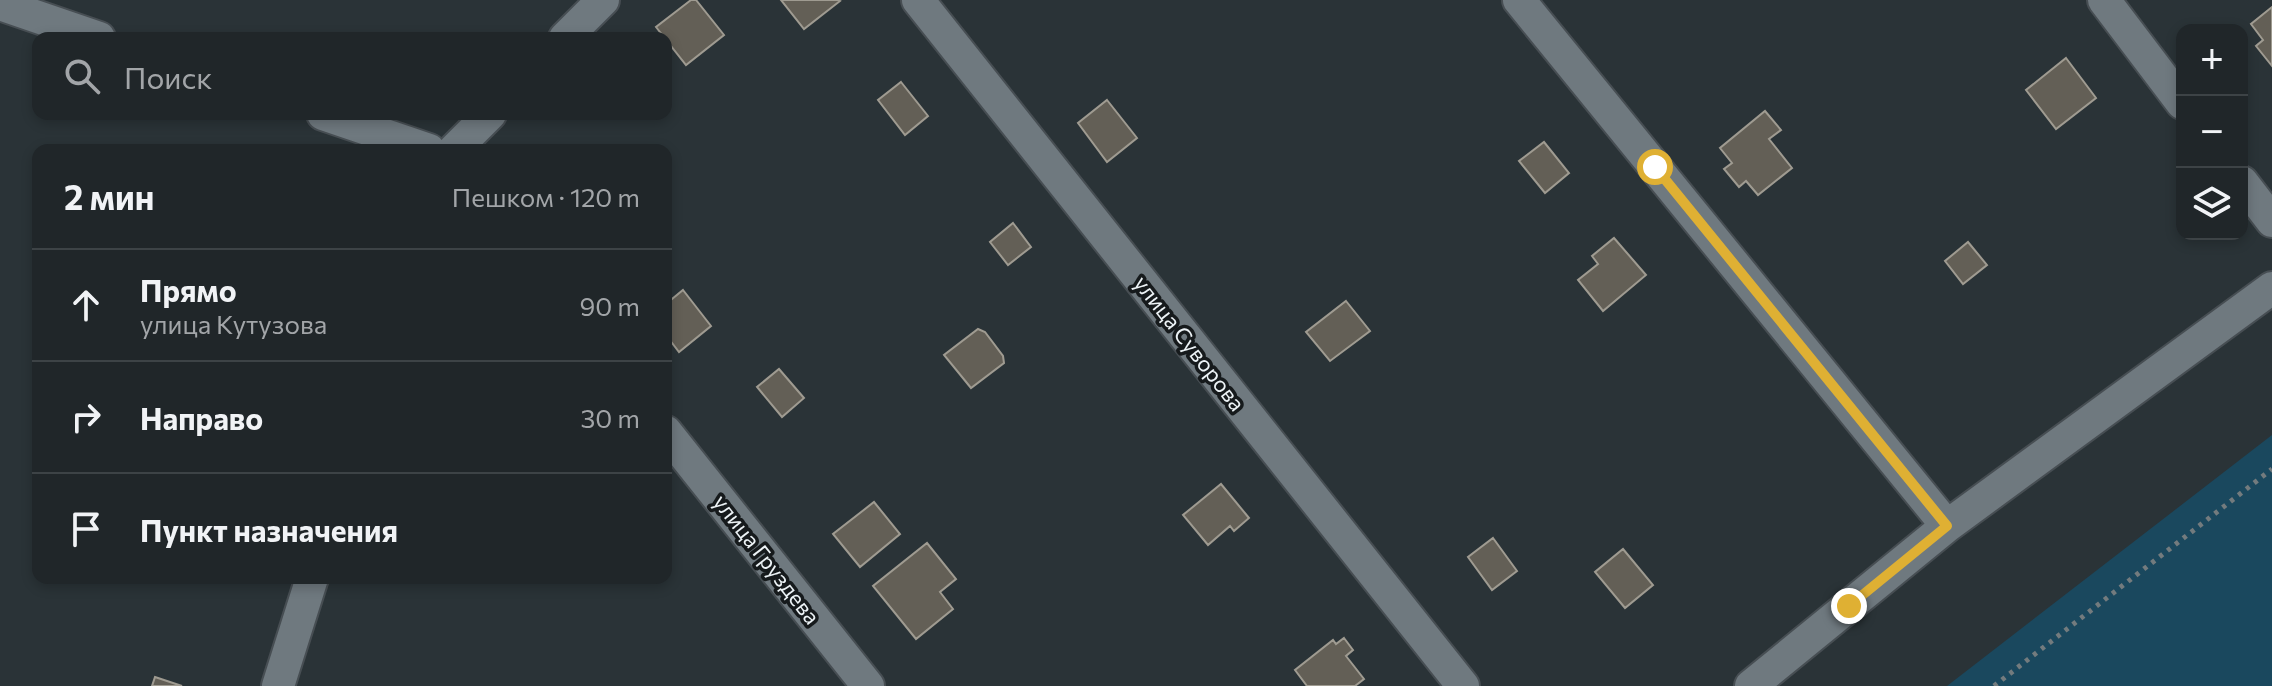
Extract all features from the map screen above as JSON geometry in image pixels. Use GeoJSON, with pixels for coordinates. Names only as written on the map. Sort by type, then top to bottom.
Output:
{"type":"FeatureCollection","features":[{"type":"Feature","properties":{"kind":"street"},"geometry":{"type":"LineString","coordinates":[[571,32],[603,0]]}},
{"type":"Feature","properties":{"kind":"street","name":"улица Суворова"},"geometry":{"type":"LineString","coordinates":[[918,0],[1463,686]]}},
{"type":"Feature","properties":{"kind":"street"},"geometry":{"type":"LineString","coordinates":[[1519,0],[1947,526]]}},
{"type":"Feature","properties":{"kind":"street"},"geometry":{"type":"LineString","coordinates":[[2104,0],[2177,96]]}},
{"type":"Feature","properties":{"kind":"street"},"geometry":{"type":"LineString","coordinates":[[0,4],[82,32]]}},
{"type":"Feature","properties":{"kind":"street"},"geometry":{"type":"LineString","coordinates":[[341,120],[411,144]]}},
{"type":"Feature","properties":{"kind":"street"},"geometry":{"type":"LineString","coordinates":[[460,144],[484,120]]}},
{"type":"Feature","properties":{"kind":"street"},"geometry":{"type":"LineString","coordinates":[[2248,190],[2272,221]]}},
{"type":"Feature","properties":{"kind":"street"},"geometry":{"type":"LineString","coordinates":[[1751,686],[1947,526],[2272,288]]}},
{"type":"Feature","properties":{"kind":"street","name":"улица Груздева"},"geometry":{"type":"LineString","coordinates":[[672,440],[868,686]]}},
{"type":"Feature","properties":{"kind":"street"},"geometry":{"type":"LineString","coordinates":[[278,686],[310,584]]}},
{"type":"Feature","properties":{"kind":"path"},"geometry":{"type":"LineString","coordinates":[[1994,686],[2272,469]]}},
{"type":"Feature","properties":{"kind":"shaded area"},"geometry":{"type":"Polygon","coordinates":[[[2272,435],[2272,686],[1947,686],[2272,435]]]}},
{"type":"Feature","properties":{"kind":"building"},"geometry":{"type":"Polygon","coordinates":[[[691,0],[696,0],[724,35],[686,65],[672,47],[672,32],[660,32],[656,27],[691,0]]]}},
{"type":"Feature","properties":{"kind":"building"},"geometry":{"type":"Polygon","coordinates":[[[781,0],[838,0],[840,1],[804,29],[781,0]]]}},
{"type":"Feature","properties":{"kind":"building"},"geometry":{"type":"Polygon","coordinates":[[[2272,7],[2272,66],[2256,46],[2263,40],[2251,24],[2272,7]]]}},
{"type":"Feature","properties":{"kind":"building"},"geometry":{"type":"Polygon","coordinates":[[[2066,58],[2096,98],[2056,129],[2026,90],[2066,58]]]}},
{"type":"Feature","properties":{"kind":"building"},"geometry":{"type":"Polygon","coordinates":[[[901,82],[928,116],[905,135],[878,100],[901,82]]]}},
{"type":"Feature","properties":{"kind":"building"},"geometry":{"type":"Polygon","coordinates":[[[1107,100],[1137,138],[1107,162],[1078,123],[1107,100]]]}},
{"type":"Feature","properties":{"kind":"building"},"geometry":{"type":"Polygon","coordinates":[[[1765,111],[1781,130],[1769,139],[1792,168],[1758,195],[1746,181],[1739,187],[1724,169],[1732,163],[1720,148],[1765,111]]]}},
{"type":"Feature","properties":{"kind":"building"},"geometry":{"type":"Polygon","coordinates":[[[1544,142],[1569,173],[1545,193],[1519,161],[1544,142]]]}},
{"type":"Feature","properties":{"kind":"building"},"geometry":{"type":"Polygon","coordinates":[[[1013,223],[1031,247],[1008,265],[990,242],[1013,223]]]}},
{"type":"Feature","properties":{"kind":"building"},"geometry":{"type":"Polygon","coordinates":[[[1614,238],[1646,275],[1603,311],[1578,280],[1598,264],[1592,256],[1614,238]]]}},
{"type":"Feature","properties":{"kind":"building"},"geometry":{"type":"Polygon","coordinates":[[[1968,242],[1987,265],[1963,284],[1945,261],[1968,242]]]}},
{"type":"Feature","properties":{"kind":"building"},"geometry":{"type":"Polygon","coordinates":[[[683,290],[711,326],[679,352],[672,343],[672,299],[683,290]]]}},
{"type":"Feature","properties":{"kind":"building"},"geometry":{"type":"Polygon","coordinates":[[[1346,301],[1370,331],[1330,361],[1306,332],[1346,301]]]}},
{"type":"Feature","properties":{"kind":"building"},"geometry":{"type":"Polygon","coordinates":[[[978,329],[985,332],[1003,356],[1004,363],[971,388],[944,355],[978,329]]]}},
{"type":"Feature","properties":{"kind":"building"},"geometry":{"type":"Polygon","coordinates":[[[779,369],[804,398],[782,417],[757,387],[779,369]]]}},
{"type":"Feature","properties":{"kind":"building"},"geometry":{"type":"Polygon","coordinates":[[[1221,484],[1249,518],[1234,531],[1230,526],[1208,545],[1183,515],[1221,484]]]}},
{"type":"Feature","properties":{"kind":"building"},"geometry":{"type":"Polygon","coordinates":[[[874,502],[900,534],[860,567],[833,534],[874,502]]]}},
{"type":"Feature","properties":{"kind":"building"},"geometry":{"type":"Polygon","coordinates":[[[1493,538],[1517,571],[1492,590],[1468,557],[1493,538]]]}},
{"type":"Feature","properties":{"kind":"building"},"geometry":{"type":"Polygon","coordinates":[[[927,543],[956,579],[940,592],[953,609],[916,639],[873,586],[927,543]]]}},
{"type":"Feature","properties":{"kind":"building"},"geometry":{"type":"Polygon","coordinates":[[[1623,549],[1653,585],[1625,608],[1595,572],[1623,549]]]}},
{"type":"Feature","properties":{"kind":"building"},"geometry":{"type":"Polygon","coordinates":[[[1344,638],[1353,650],[1346,656],[1364,679],[1355,686],[1307,686],[1295,670],[1333,640],[1336,644],[1344,638]]]}},
{"type":"Feature","properties":{"kind":"building"},"geometry":{"type":"Polygon","coordinates":[[[155,677],[182,686],[152,686],[155,677]]]}},
{"type":"Feature","properties":{"kind":"route"},"geometry":{"type":"LineString","coordinates":[[1655,167],[1947,526],[1849,606]]}}]}
